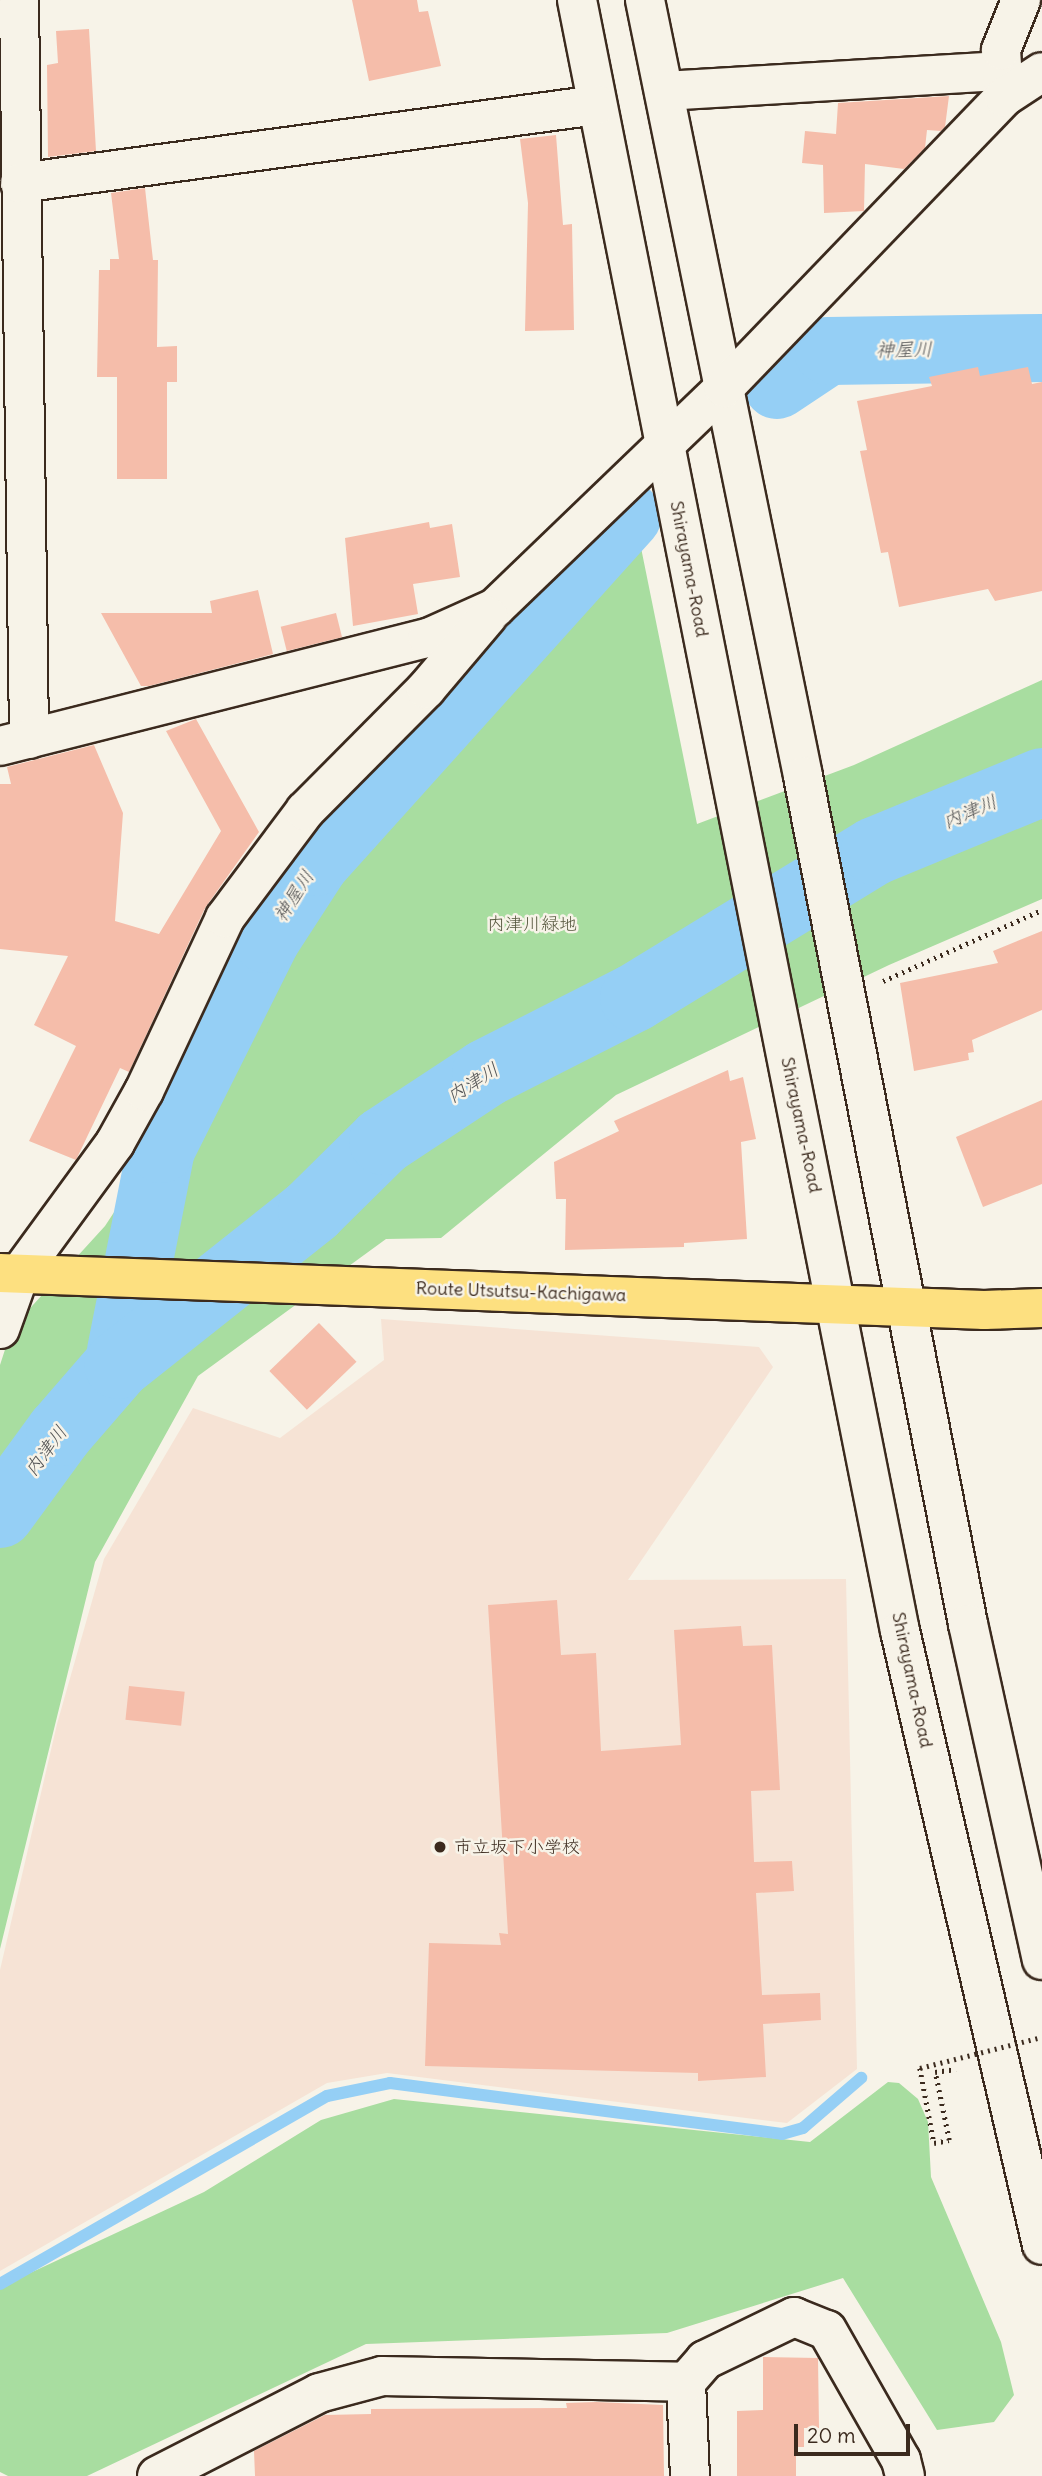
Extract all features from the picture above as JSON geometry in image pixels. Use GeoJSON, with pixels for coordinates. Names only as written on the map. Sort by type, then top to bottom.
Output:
{"type":"FeatureCollection","features":[{"type":"Feature","properties":{"kind":"main road","name":"Route Utsutsu-Kachigawa"},"geometry":{"type":"LineString","coordinates":[[7,1267],[301,1283],[908,1307],[1042,1308]]}},
{"type":"Feature","properties":{"kind":"street","name":"Shirayama-Road"},"geometry":{"type":"LineString","coordinates":[[577,0],[780,1027],[838,1303],[900,1631],[1042,2245]]}},
{"type":"Feature","properties":{"kind":"street"},"geometry":{"type":"LineString","coordinates":[[645,0],[803,776],[862,989],[908,1307],[968,1624],[1042,1961]]}},
{"type":"Feature","properties":{"kind":"street"},"geometry":{"type":"LineString","coordinates":[[0,1329],[7,1267],[115,1143],[225,918],[304,811],[426,689],[495,608],[724,388],[1003,84],[1001,50],[1021,0]]}},
{"type":"Feature","properties":{"kind":"street"},"geometry":{"type":"LineString","coordinates":[[13,5],[20,183],[10,226],[15,743],[428,638],[495,608]]}},
{"type":"Feature","properties":{"kind":"street"},"geometry":{"type":"LineString","coordinates":[[664,91],[1003,84],[1042,72]]}},
{"type":"Feature","properties":{"kind":"street"},"geometry":{"type":"LineString","coordinates":[[20,183],[597,105]]}},
{"type":"Feature","properties":{"kind":"street"},"geometry":{"type":"LineString","coordinates":[[690,2476],[686,2382],[705,2360],[794,2317],[827,2330],[901,2460],[905,2476]]}},
{"type":"Feature","properties":{"kind":"street"},"geometry":{"type":"LineString","coordinates":[[157,2476],[319,2393],[382,2376],[686,2382]]}},
{"type":"Feature","properties":{"kind":"path"},"geometry":{"type":"LineString","coordinates":[[862,989],[1042,910]]}},
{"type":"Feature","properties":{"kind":"path"},"geometry":{"type":"LineString","coordinates":[[956,2069],[935,2073],[949,2140],[934,2143],[920,2068],[1042,2038]]}},
{"type":"Feature","properties":{"kind":"shaded area","name":"市立坂下小学校"},"geometry":{"type":"Polygon","coordinates":[[[381,1319],[759,1347],[773,1367],[628,1580],[846,1579],[857,2069],[787,2123],[387,2073],[327,2083],[0,2271],[0,1970],[57,1724],[104,1559],[193,1408],[280,1438],[384,1360],[381,1319]]]}},
{"type":"Feature","properties":{"kind":"green space","name":"内津川緑地"},"geometry":{"type":"Polygon","coordinates":[[[636,523],[697,824],[854,765],[1042,680],[1042,899],[889,965],[616,1095],[441,1238],[386,1239],[198,1376],[95,1562],[0,1949],[0,1365],[12,1328],[105,1226],[237,1025],[297,909],[514,649],[636,523]]]}},
{"type":"Feature","properties":{"kind":"green space"},"geometry":{"type":"Polygon","coordinates":[[[888,2082],[899,2083],[918,2099],[928,2122],[931,2177],[1001,2342],[1014,2395],[994,2422],[937,2430],[843,2278],[667,2333],[366,2344],[87,2476],[8,2476],[0,2472],[0,2287],[204,2192],[321,2120],[394,2099],[810,2142],[888,2082]]]}},
{"type":"Feature","properties":{"kind":"building"},"geometry":{"type":"Polygon","coordinates":[[[352,0],[417,0],[419,12],[428,11],[441,66],[369,81],[352,0]]]}},
{"type":"Feature","properties":{"kind":"building"},"geometry":{"type":"Polygon","coordinates":[[[89,29],[96,151],[48,157],[47,65],[58,63],[56,31],[89,29]]]}},
{"type":"Feature","properties":{"kind":"building"},"geometry":{"type":"Polygon","coordinates":[[[949,96],[945,127],[941,131],[927,130],[925,148],[904,169],[865,164],[864,211],[824,213],[823,165],[802,163],[805,131],[836,134],[838,103],[949,96]]]}},
{"type":"Feature","properties":{"kind":"building"},"geometry":{"type":"Polygon","coordinates":[[[556,135],[563,225],[572,224],[574,330],[525,331],[528,203],[520,139],[556,135]]]}},
{"type":"Feature","properties":{"kind":"building"},"geometry":{"type":"Polygon","coordinates":[[[145,188],[153,260],[158,260],[157,347],[177,346],[177,382],[167,382],[167,479],[117,479],[117,377],[97,377],[99,270],[110,270],[110,259],[119,259],[111,193],[145,188]]]}},
{"type":"Feature","properties":{"kind":"building"},"geometry":{"type":"Polygon","coordinates":[[[978,367],[980,376],[1028,367],[1032,384],[1042,382],[1042,591],[995,601],[988,589],[899,607],[888,552],[881,553],[860,451],[867,450],[857,401],[932,386],[929,377],[978,367]]]}},
{"type":"Feature","properties":{"kind":"building"},"geometry":{"type":"Polygon","coordinates":[[[429,522],[430,528],[452,524],[460,577],[413,584],[418,614],[353,626],[345,538],[429,522]]]}},
{"type":"Feature","properties":{"kind":"building"},"geometry":{"type":"Polygon","coordinates":[[[258,590],[273,654],[149,686],[141,686],[101,613],[212,613],[210,601],[258,590]]]}},
{"type":"Feature","properties":{"kind":"building"},"geometry":{"type":"Polygon","coordinates":[[[336,613],[342,637],[287,651],[281,627],[336,613]]]}},
{"type":"Feature","properties":{"kind":"building"},"geometry":{"type":"Polygon","coordinates":[[[196,719],[259,832],[205,908],[129,1072],[120,1068],[76,1160],[29,1141],[76,1046],[34,1025],[68,956],[0,949],[0,784],[11,784],[7,767],[94,745],[123,813],[115,921],[159,934],[221,831],[166,731],[196,719]]]}},
{"type":"Feature","properties":{"kind":"building"},"geometry":{"type":"Polygon","coordinates":[[[1042,931],[1042,1010],[972,1040],[974,1052],[968,1053],[969,1060],[914,1071],[900,983],[998,963],[993,951],[1042,931]]]}},
{"type":"Feature","properties":{"kind":"building"},"geometry":{"type":"Polygon","coordinates":[[[728,1070],[730,1081],[743,1077],[756,1139],[741,1142],[747,1239],[684,1243],[684,1247],[565,1250],[566,1199],[556,1199],[554,1162],[619,1131],[614,1121],[728,1070]]]}},
{"type":"Feature","properties":{"kind":"building"},"geometry":{"type":"Polygon","coordinates":[[[1042,1100],[1042,1184],[983,1207],[956,1137],[1042,1100]]]}},
{"type":"Feature","properties":{"kind":"building"},"geometry":{"type":"Polygon","coordinates":[[[319,1323],[357,1362],[307,1410],[269,1371],[319,1323]]]}},
{"type":"Feature","properties":{"kind":"building"},"geometry":{"type":"Polygon","coordinates":[[[557,1600],[561,1655],[596,1653],[601,1751],[681,1745],[674,1630],[741,1626],[743,1646],[772,1645],[780,1790],[751,1791],[754,1862],[792,1861],[794,1891],[756,1893],[762,1995],[820,1993],[821,2020],[763,2024],[766,2077],[698,2081],[698,2073],[425,2066],[429,1943],[501,1945],[499,1933],[508,1934],[488,1605],[557,1600]]]}},
{"type":"Feature","properties":{"kind":"building"},"geometry":{"type":"Polygon","coordinates":[[[129,1686],[185,1692],[181,1726],[125,1720],[129,1686]]]}},
{"type":"Feature","properties":{"kind":"building"},"geometry":{"type":"Polygon","coordinates":[[[763,2357],[818,2358],[819,2428],[804,2428],[804,2447],[796,2447],[796,2476],[737,2476],[737,2411],[763,2410],[763,2357]]]}},
{"type":"Feature","properties":{"kind":"building"},"geometry":{"type":"Polygon","coordinates":[[[566,2403],[663,2405],[664,2476],[255,2476],[254,2451],[325,2415],[371,2414],[371,2409],[567,2408],[566,2403]]]}},
{"type":"Feature","properties":{"kind":"waterway","name":"神屋川"},"geometry":{"type":"LineString","coordinates":[[777,385],[828,351],[1042,348]]}},
{"type":"Feature","properties":{"kind":"waterway","name":"神屋川"},"geometry":{"type":"LineString","coordinates":[[121,1351],[161,1149],[266,939],[316,862],[628,516]]}},
{"type":"Feature","properties":{"kind":"waterway","name":"内津川"},"geometry":{"type":"LineString","coordinates":[[0,1514],[60,1432],[118,1365],[312,1211],[383,1141],[486,1073],[634,998],[875,851],[1042,782]]}},
{"type":"Feature","properties":{"kind":"waterway"},"geometry":{"type":"LineString","coordinates":[[0,2284],[327,2096],[390,2083],[782,2134],[803,2128],[861,2078]]}},
{"type":"Feature","properties":{"kind":"place","name":"市立坂下小学校"},"geometry":{"type":"Point","coordinates":[440,1847]}}]}
